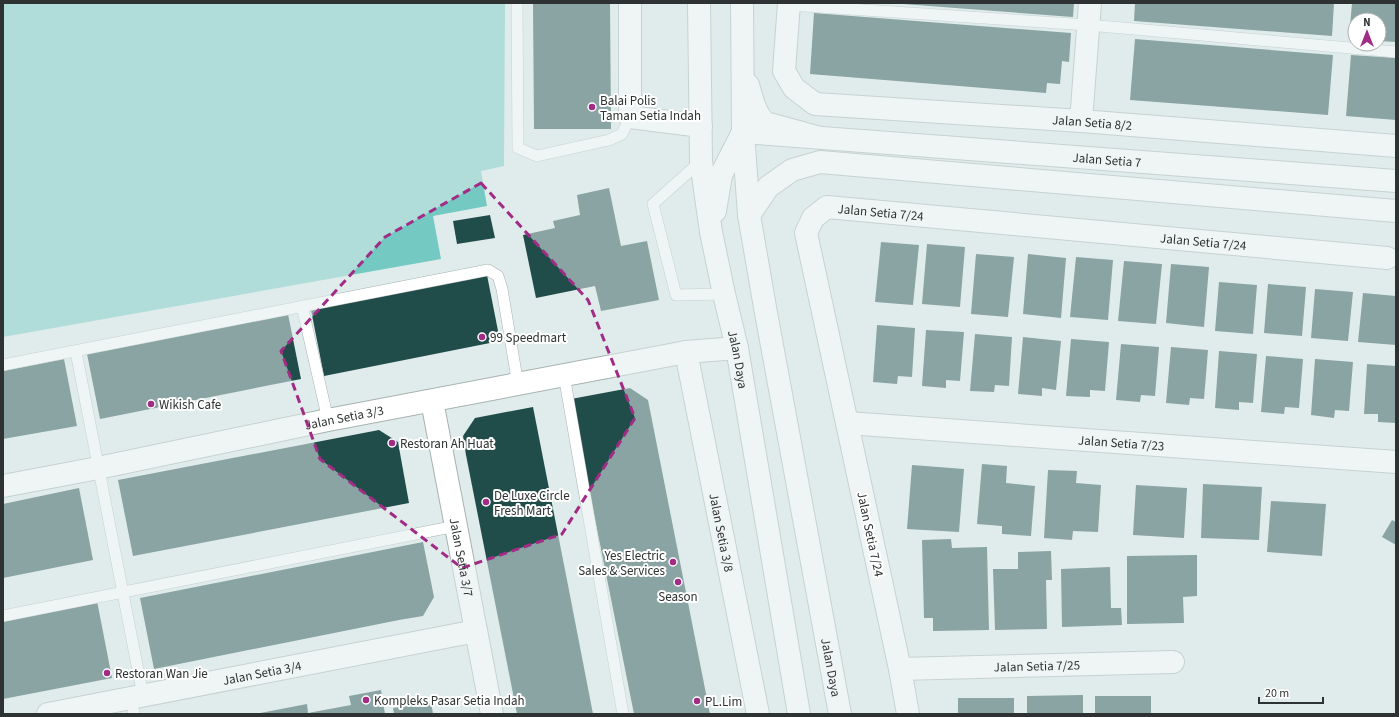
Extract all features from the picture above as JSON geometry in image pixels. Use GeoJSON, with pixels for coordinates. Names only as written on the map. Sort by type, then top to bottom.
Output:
{"type":"FeatureCollection","features":[{"type":"Feature","properties":{"kind":"street"},"geometry":{"type":"LineString","coordinates":[[630,3],[630,117],[701,126]]}},
{"type":"Feature","properties":{"kind":"street","name":"Jalan Daya"},"geometry":{"type":"LineString","coordinates":[[699,3],[701,161],[711,232],[737,348],[799,714]]}},
{"type":"Feature","properties":{"kind":"street","name":"Jalan Daya"},"geometry":{"type":"LineString","coordinates":[[742,3],[742,132],[749,215],[840,714]]}},
{"type":"Feature","properties":{"kind":"street"},"geometry":{"type":"LineString","coordinates":[[1081,121],[1090,3]]}},
{"type":"Feature","properties":{"kind":"street","name":"Jalan Setia 8/2"},"geometry":{"type":"LineString","coordinates":[[789,4],[784,71],[794,88],[815,104],[1081,121],[1396,146]]}},
{"type":"Feature","properties":{"kind":"street"},"geometry":{"type":"LineString","coordinates":[[742,67],[761,120],[770,125],[817,137]]}},
{"type":"Feature","properties":{"kind":"street"},"geometry":{"type":"LineString","coordinates":[[711,232],[721,174],[742,132],[817,137]]}},
{"type":"Feature","properties":{"kind":"street","name":"Jalan Setia 7"},"geometry":{"type":"LineString","coordinates":[[817,137],[1396,181]]}},
{"type":"Feature","properties":{"kind":"street","name":"Jalan Setia 7"},"geometry":{"type":"LineString","coordinates":[[749,215],[768,187],[792,170],[820,162],[1396,211]]}},
{"type":"Feature","properties":{"kind":"street","name":"Jalan Setia 7/24"},"geometry":{"type":"LineString","coordinates":[[908,714],[900,669],[848,423],[806,233],[813,218],[828,207],[1387,258]]}},
{"type":"Feature","properties":{"kind":"street","name":"Jalan Setia 3/3"},"geometry":{"type":"LineString","coordinates":[[3,486],[98,468],[328,420],[686,352],[737,348]]}},
{"type":"Feature","properties":{"kind":"street","name":"Jalan Setia 3/8"},"geometry":{"type":"LineString","coordinates":[[686,352],[758,714]]}},
{"type":"Feature","properties":{"kind":"street","name":"Jalan Setia 3/7"},"geometry":{"type":"LineString","coordinates":[[432,401],[492,714]]}},
{"type":"Feature","properties":{"kind":"street","name":"Jalan Setia 7/23"},"geometry":{"type":"LineString","coordinates":[[848,423],[1396,462]]}},
{"type":"Feature","properties":{"kind":"street","name":"Jalan Setia 3/4"},"geometry":{"type":"LineString","coordinates":[[50,714],[136,703],[476,631]]}},
{"type":"Feature","properties":{"kind":"street","name":"Jalan Setia 7/25"},"geometry":{"type":"LineString","coordinates":[[900,669],[1173,662]]}},
{"type":"Feature","properties":{"kind":"lane"},"geometry":{"type":"LineString","coordinates":[[517,3],[518,148],[537,156],[609,140],[622,134],[630,117]]}},
{"type":"Feature","properties":{"kind":"lane"},"geometry":{"type":"LineString","coordinates":[[789,4],[1088,25],[1396,52]]}},
{"type":"Feature","properties":{"kind":"lane"},"geometry":{"type":"LineString","coordinates":[[701,161],[653,204],[676,296],[724,294]]}},
{"type":"Feature","properties":{"kind":"lane"},"geometry":{"type":"LineString","coordinates":[[3,365],[76,352],[488,270],[498,276],[500,282],[518,384]]}},
{"type":"Feature","properties":{"kind":"lane"},"geometry":{"type":"LineString","coordinates":[[302,306],[328,420]]}},
{"type":"Feature","properties":{"kind":"lane"},"geometry":{"type":"LineString","coordinates":[[76,352],[123,592],[136,703]]}},
{"type":"Feature","properties":{"kind":"lane"},"geometry":{"type":"LineString","coordinates":[[564,375],[623,714]]}},
{"type":"Feature","properties":{"kind":"lane"},"geometry":{"type":"LineString","coordinates":[[3,616],[456,526]]}},
{"type":"Feature","properties":{"kind":"highlighted area"},"geometry":{"type":"Polygon","coordinates":[[[481,183],[588,300],[635,418],[562,534],[462,568],[320,459],[281,351],[385,237],[481,183]]]}},
{"type":"Feature","properties":{"kind":"shaded area"},"geometry":{"type":"Polygon","coordinates":[[[3,3],[505,3],[504,166],[481,171],[487,206],[433,216],[441,259],[3,337],[3,3]]]}},
{"type":"Feature","properties":{"kind":"building"},"geometry":{"type":"Polygon","coordinates":[[[533,3],[610,3],[611,129],[534,129],[533,3]]]}},
{"type":"Feature","properties":{"kind":"building"},"geometry":{"type":"Polygon","coordinates":[[[903,3],[1074,3],[1073,17],[903,3]]]}},
{"type":"Feature","properties":{"kind":"building"},"geometry":{"type":"Polygon","coordinates":[[[1135,3],[1334,3],[1332,36],[1134,21],[1135,3]]]}},
{"type":"Feature","properties":{"kind":"building"},"geometry":{"type":"Polygon","coordinates":[[[1352,3],[1396,3],[1396,42],[1387,41],[1387,12],[1351,12],[1352,3]]]}},
{"type":"Feature","properties":{"kind":"building"},"geometry":{"type":"Polygon","coordinates":[[[814,13],[1071,33],[1069,62],[1062,61],[1060,84],[1047,83],[1046,93],[810,74],[814,13]]]}},
{"type":"Feature","properties":{"kind":"building"},"geometry":{"type":"Polygon","coordinates":[[[1135,39],[1333,55],[1328,115],[1130,100],[1135,39]]]}},
{"type":"Feature","properties":{"kind":"building"},"geometry":{"type":"Polygon","coordinates":[[[1351,55],[1396,58],[1396,120],[1346,116],[1351,55]]]}},
{"type":"Feature","properties":{"kind":"building"},"geometry":{"type":"Polygon","coordinates":[[[609,188],[621,246],[647,241],[659,300],[601,311],[595,286],[536,298],[523,235],[555,228],[553,221],[580,215],[577,195],[609,188]]]}},
{"type":"Feature","properties":{"kind":"building"},"geometry":{"type":"Polygon","coordinates":[[[490,215],[495,238],[457,244],[453,221],[490,215]]]}},
{"type":"Feature","properties":{"kind":"building"},"geometry":{"type":"Polygon","coordinates":[[[881,242],[919,245],[913,305],[875,302],[881,242]]]}},
{"type":"Feature","properties":{"kind":"building"},"geometry":{"type":"Polygon","coordinates":[[[927,244],[965,247],[960,307],[922,304],[927,244]]]}},
{"type":"Feature","properties":{"kind":"building"},"geometry":{"type":"Polygon","coordinates":[[[976,254],[1014,257],[1008,317],[971,314],[976,254]]]}},
{"type":"Feature","properties":{"kind":"building"},"geometry":{"type":"Polygon","coordinates":[[[1028,254],[1066,258],[1061,318],[1023,314],[1028,254]]]}},
{"type":"Feature","properties":{"kind":"building"},"geometry":{"type":"Polygon","coordinates":[[[1076,257],[1113,260],[1108,320],[1070,317],[1076,257]]]}},
{"type":"Feature","properties":{"kind":"building"},"geometry":{"type":"Polygon","coordinates":[[[1124,261],[1162,264],[1156,324],[1118,321],[1124,261]]]}},
{"type":"Feature","properties":{"kind":"building"},"geometry":{"type":"Polygon","coordinates":[[[1171,264],[1209,267],[1204,327],[1166,323],[1171,264]]]}},
{"type":"Feature","properties":{"kind":"building"},"geometry":{"type":"Polygon","coordinates":[[[487,275],[500,341],[324,376],[311,310],[487,275]]]}},
{"type":"Feature","properties":{"kind":"building"},"geometry":{"type":"Polygon","coordinates":[[[1219,282],[1257,285],[1253,334],[1215,331],[1219,282]]]}},
{"type":"Feature","properties":{"kind":"building"},"geometry":{"type":"Polygon","coordinates":[[[1268,284],[1306,287],[1302,336],[1264,333],[1268,284]]]}},
{"type":"Feature","properties":{"kind":"building"},"geometry":{"type":"Polygon","coordinates":[[[1315,289],[1353,292],[1348,341],[1311,338],[1315,289]]]}},
{"type":"Feature","properties":{"kind":"building"},"geometry":{"type":"Polygon","coordinates":[[[1363,293],[1396,296],[1396,345],[1358,342],[1363,293]]]}},
{"type":"Feature","properties":{"kind":"building"},"geometry":{"type":"Polygon","coordinates":[[[288,314],[301,379],[100,419],[87,354],[288,314]]]}},
{"type":"Feature","properties":{"kind":"building"},"geometry":{"type":"Polygon","coordinates":[[[877,325],[915,328],[912,377],[898,376],[897,384],[873,382],[877,325]]]}},
{"type":"Feature","properties":{"kind":"building"},"geometry":{"type":"Polygon","coordinates":[[[926,330],[964,332],[960,381],[946,380],[946,388],[922,386],[926,330]]]}},
{"type":"Feature","properties":{"kind":"building"},"geometry":{"type":"Polygon","coordinates":[[[975,334],[1012,337],[1009,386],[995,385],[994,392],[970,391],[975,334]]]}},
{"type":"Feature","properties":{"kind":"building"},"geometry":{"type":"Polygon","coordinates":[[[1023,337],[1061,341],[1056,390],[1042,388],[1042,396],[1018,394],[1023,337]]]}},
{"type":"Feature","properties":{"kind":"building"},"geometry":{"type":"Polygon","coordinates":[[[1071,339],[1109,342],[1105,391],[1090,390],[1090,397],[1066,396],[1071,339]]]}},
{"type":"Feature","properties":{"kind":"building"},"geometry":{"type":"Polygon","coordinates":[[[1121,344],[1159,347],[1155,396],[1141,395],[1140,402],[1116,400],[1121,344]]]}},
{"type":"Feature","properties":{"kind":"building"},"geometry":{"type":"Polygon","coordinates":[[[1171,347],[1208,350],[1204,399],[1190,398],[1189,405],[1166,403],[1171,347]]]}},
{"type":"Feature","properties":{"kind":"building"},"geometry":{"type":"Polygon","coordinates":[[[1219,351],[1257,354],[1253,403],[1239,402],[1239,410],[1215,408],[1219,351]]]}},
{"type":"Feature","properties":{"kind":"building"},"geometry":{"type":"Polygon","coordinates":[[[1266,356],[1303,359],[1299,408],[1285,407],[1284,414],[1261,412],[1266,356]]]}},
{"type":"Feature","properties":{"kind":"building"},"geometry":{"type":"Polygon","coordinates":[[[64,359],[77,426],[3,439],[3,371],[64,359]]]}},
{"type":"Feature","properties":{"kind":"building"},"geometry":{"type":"Polygon","coordinates":[[[1315,359],[1353,362],[1349,411],[1335,410],[1334,418],[1311,415],[1315,359]]]}},
{"type":"Feature","properties":{"kind":"building"},"geometry":{"type":"Polygon","coordinates":[[[1367,364],[1396,366],[1396,423],[1378,422],[1378,414],[1364,414],[1367,364]]]}},
{"type":"Feature","properties":{"kind":"building"},"geometry":{"type":"Polygon","coordinates":[[[630,388],[648,400],[710,714],[634,714],[571,399],[630,388]]]}},
{"type":"Feature","properties":{"kind":"building"},"geometry":{"type":"Polygon","coordinates":[[[533,407],[593,714],[517,714],[466,455],[463,436],[475,418],[533,407]]]}},
{"type":"Feature","properties":{"kind":"building"},"geometry":{"type":"Polygon","coordinates":[[[379,430],[398,442],[409,503],[133,556],[118,480],[379,430]]]}},
{"type":"Feature","properties":{"kind":"building"},"geometry":{"type":"Polygon","coordinates":[[[982,464],[1007,466],[1006,483],[1035,486],[1031,536],[1002,534],[1002,526],[977,524],[982,464]]]}},
{"type":"Feature","properties":{"kind":"building"},"geometry":{"type":"Polygon","coordinates":[[[912,465],[964,469],[959,532],[907,529],[912,465]]]}},
{"type":"Feature","properties":{"kind":"building"},"geometry":{"type":"Polygon","coordinates":[[[1048,470],[1077,471],[1076,483],[1101,485],[1098,532],[1073,531],[1072,540],[1044,538],[1048,470]]]}},
{"type":"Feature","properties":{"kind":"building"},"geometry":{"type":"Polygon","coordinates":[[[1203,484],[1262,487],[1259,540],[1201,538],[1203,484]]]}},
{"type":"Feature","properties":{"kind":"building"},"geometry":{"type":"Polygon","coordinates":[[[1136,485],[1187,488],[1184,538],[1133,535],[1136,485]]]}},
{"type":"Feature","properties":{"kind":"building"},"geometry":{"type":"Polygon","coordinates":[[[79,488],[93,560],[3,578],[3,504],[79,488]]]}},
{"type":"Feature","properties":{"kind":"building"},"geometry":{"type":"Polygon","coordinates":[[[1271,501],[1326,504],[1322,556],[1267,552],[1271,501]]]}},
{"type":"Feature","properties":{"kind":"building"},"geometry":{"type":"Polygon","coordinates":[[[1392,520],[1396,522],[1396,545],[1382,537],[1392,520]]]}},
{"type":"Feature","properties":{"kind":"building"},"geometry":{"type":"Polygon","coordinates":[[[951,539],[952,548],[987,547],[989,630],[933,631],[933,618],[924,618],[922,540],[951,539]]]}},
{"type":"Feature","properties":{"kind":"building"},"geometry":{"type":"Polygon","coordinates":[[[423,542],[434,597],[423,616],[154,669],[140,598],[423,542]]]}},
{"type":"Feature","properties":{"kind":"building"},"geometry":{"type":"Polygon","coordinates":[[[1051,551],[1052,580],[1046,580],[1047,629],[995,630],[993,569],[1018,569],[1018,552],[1051,551]]]}},
{"type":"Feature","properties":{"kind":"building"},"geometry":{"type":"Polygon","coordinates":[[[1197,555],[1197,596],[1183,597],[1184,623],[1127,624],[1127,556],[1197,555]]]}},
{"type":"Feature","properties":{"kind":"building"},"geometry":{"type":"Polygon","coordinates":[[[1110,567],[1111,608],[1121,608],[1122,625],[1062,627],[1061,569],[1110,567]]]}},
{"type":"Feature","properties":{"kind":"building"},"geometry":{"type":"Polygon","coordinates":[[[97,601],[112,678],[3,699],[3,620],[97,601]]]}},
{"type":"Feature","properties":{"kind":"building","name":"Kompleks Pasar Setia Indah"},"geometry":{"type":"Polygon","coordinates":[[[381,690],[385,714],[255,714],[307,704],[308,713],[351,705],[349,696],[381,690]]]}},
{"type":"Feature","properties":{"kind":"building"},"geometry":{"type":"Polygon","coordinates":[[[1083,695],[1083,714],[1027,714],[1027,696],[1083,695]]]}},
{"type":"Feature","properties":{"kind":"building"},"geometry":{"type":"Polygon","coordinates":[[[1095,696],[1151,696],[1151,714],[1095,714],[1095,696]]]}},
{"type":"Feature","properties":{"kind":"building"},"geometry":{"type":"Polygon","coordinates":[[[958,698],[1014,698],[1014,714],[958,714],[958,698]]]}},
{"type":"Feature","properties":{"kind":"building"},"geometry":{"type":"Polygon","coordinates":[[[431,702],[433,714],[394,714],[393,708],[431,702]]]}},
{"type":"Feature","properties":{"kind":"place","name":"Balai Polis Taman Setia Indah"},"geometry":{"type":"Point","coordinates":[592,107]}},
{"type":"Feature","properties":{"kind":"place","name":"99 Speedmart"},"geometry":{"type":"Point","coordinates":[482,337]}},
{"type":"Feature","properties":{"kind":"place","name":"Wikish Cafe"},"geometry":{"type":"Point","coordinates":[151,404]}},
{"type":"Feature","properties":{"kind":"place","name":"Restoran Ah Huat"},"geometry":{"type":"Point","coordinates":[392,443]}},
{"type":"Feature","properties":{"kind":"place","name":"De Luxe Circle Fresh Mart"},"geometry":{"type":"Point","coordinates":[486,502]}},
{"type":"Feature","properties":{"kind":"place","name":"Yes Electric Sales & Services"},"geometry":{"type":"Point","coordinates":[673,562]}},
{"type":"Feature","properties":{"kind":"place","name":"Season"},"geometry":{"type":"Point","coordinates":[678,582]}},
{"type":"Feature","properties":{"kind":"place","name":"Restoran Wan Jie"},"geometry":{"type":"Point","coordinates":[107,673]}},
{"type":"Feature","properties":{"kind":"place","name":"Kompleks Pasar Setia Indah"},"geometry":{"type":"Point","coordinates":[366,700]}},
{"type":"Feature","properties":{"kind":"place","name":"PL.Lim"},"geometry":{"type":"Point","coordinates":[697,701]}}]}
